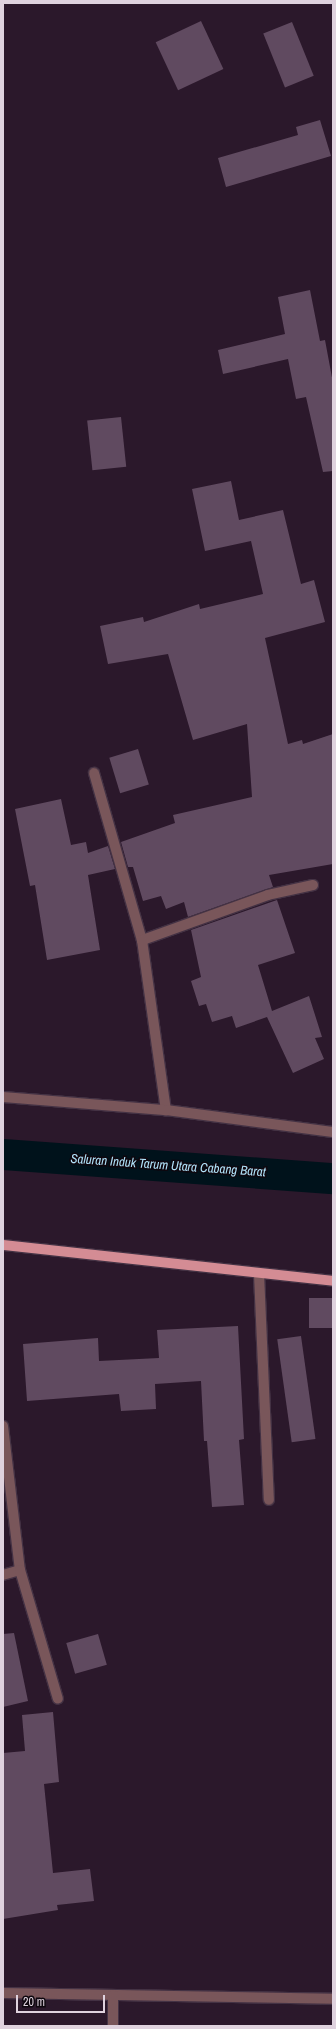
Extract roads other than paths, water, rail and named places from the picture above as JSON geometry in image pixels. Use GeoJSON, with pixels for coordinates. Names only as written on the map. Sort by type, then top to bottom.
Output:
{"type":"FeatureCollection","features":[{"type":"Feature","properties":{"kind":"main road"},"geometry":{"type":"LineString","coordinates":[[3,1245],[333,1281]]}},
{"type":"Feature","properties":{"kind":"street"},"geometry":{"type":"LineString","coordinates":[[94,773],[142,940],[166,1110]]}},
{"type":"Feature","properties":{"kind":"street"},"geometry":{"type":"LineString","coordinates":[[142,940],[268,895],[313,885]]}},
{"type":"Feature","properties":{"kind":"street"},"geometry":{"type":"LineString","coordinates":[[3,1097],[166,1110],[333,1132]]}},
{"type":"Feature","properties":{"kind":"street"},"geometry":{"type":"LineString","coordinates":[[259,1274],[269,1500]]}},
{"type":"Feature","properties":{"kind":"street"},"geometry":{"type":"LineString","coordinates":[[3,1426],[20,1570],[58,1699]]}},
{"type":"Feature","properties":{"kind":"street"},"geometry":{"type":"LineString","coordinates":[[3,1575],[20,1570]]}},
{"type":"Feature","properties":{"kind":"street"},"geometry":{"type":"LineString","coordinates":[[3,1993],[333,1999]]}},
{"type":"Feature","properties":{"kind":"street"},"geometry":{"type":"LineString","coordinates":[[113,1995],[113,2026]]}},
{"type":"Feature","properties":{"kind":"waterway","name":"Saluran Induk Tarum Utara Cabang Barat"},"geometry":{"type":"LineString","coordinates":[[3,1154],[333,1178]]}}]}
